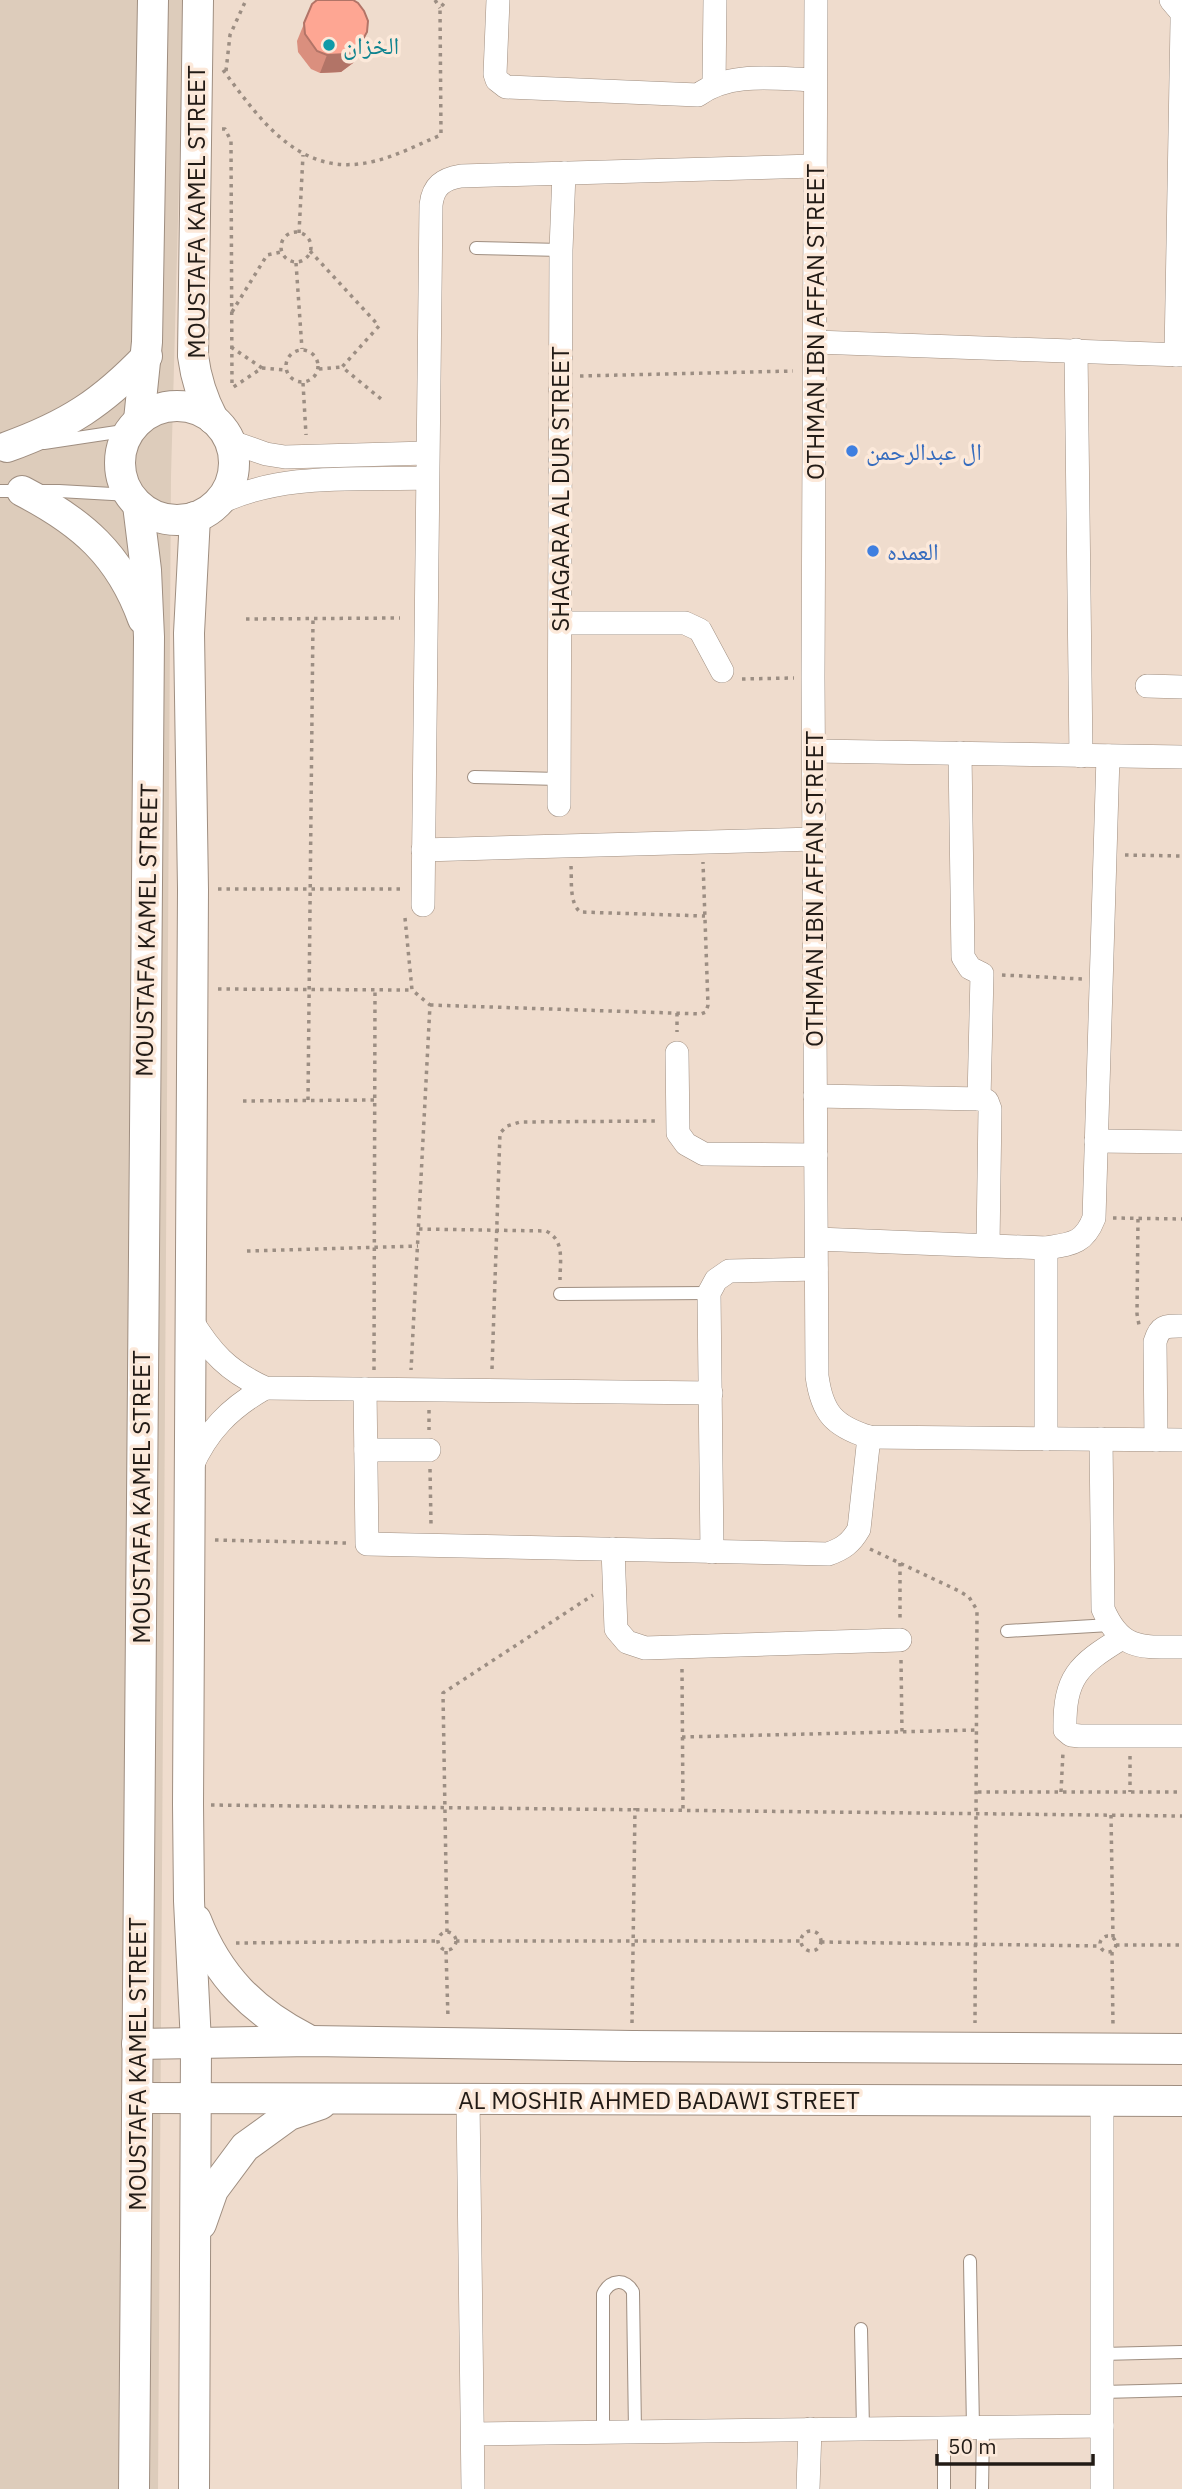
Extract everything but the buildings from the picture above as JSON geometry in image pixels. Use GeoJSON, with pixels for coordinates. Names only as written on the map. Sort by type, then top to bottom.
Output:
{"type":"FeatureCollection","features":[{"type":"Feature","properties":{"kind":"street","name":"MOUSTAFA KAMEL STREET"},"geometry":{"type":"LineString","coordinates":[[135,425],[147,349],[153,0]]}},
{"type":"Feature","properties":{"kind":"street","name":"MOUSTAFA KAMEL STREET"},"geometry":{"type":"LineString","coordinates":[[198,0],[193,340],[196,378],[202,400],[221,430]]}},
{"type":"Feature","properties":{"kind":"street"},"geometry":{"type":"LineString","coordinates":[[498,0],[495,74],[501,85],[506,87],[698,95],[714,85],[738,79],[816,80]]}},
{"type":"Feature","properties":{"kind":"street"},"geometry":{"type":"LineString","coordinates":[[714,85],[715,0]]}},
{"type":"Feature","properties":{"kind":"street","name":"OTHMAN IBN AFFAN STREET"},"geometry":{"type":"LineString","coordinates":[[816,0],[813,677],[817,1376],[820,1398],[830,1417],[848,1430],[869,1437],[1182,1440]]}},
{"type":"Feature","properties":{"kind":"street"},"geometry":{"type":"LineString","coordinates":[[815,342],[1179,355],[1182,13],[1171,0]]}},
{"type":"Feature","properties":{"kind":"street"},"geometry":{"type":"LineString","coordinates":[[410,906],[423,850],[432,195],[436,187],[452,177],[815,166]]}},
{"type":"Feature","properties":{"kind":"street","name":"SHAGARA AL DUR STREET"},"geometry":{"type":"LineString","coordinates":[[559,805],[560,376],[564,173]]}},
{"type":"Feature","properties":{"kind":"street"},"geometry":{"type":"LineString","coordinates":[[3,446],[47,432],[84,412],[117,386],[147,349],[154,347],[171,352],[187,346],[193,340]]}},
{"type":"Feature","properties":{"kind":"street"},"geometry":{"type":"LineString","coordinates":[[1076,351],[1081,756]]}},
{"type":"Feature","properties":{"kind":"street"},"geometry":{"type":"LineString","coordinates":[[427,453],[285,457],[266,454],[221,430],[200,411],[176,407],[152,412],[135,425],[124,443],[120,470],[134,500],[159,517],[171,519],[205,511],[246,491],[279,483],[427,478]]}},
{"type":"Feature","properties":{"kind":"street"},"geometry":{"type":"LineString","coordinates":[[205,511],[224,494],[234,468],[221,430]]}},
{"type":"Feature","properties":{"kind":"street"},"geometry":{"type":"LineString","coordinates":[[11,491],[58,509],[89,534],[116,565],[135,599],[149,636]]}},
{"type":"Feature","properties":{"kind":"street","name":"MOUSTAFA KAMEL STREET"},"geometry":{"type":"LineString","coordinates":[[134,500],[148,603],[149,636],[134,2489]]}},
{"type":"Feature","properties":{"kind":"street","name":"MOUSTAFA KAMEL STREET"},"geometry":{"type":"LineString","coordinates":[[194,2489],[197,2043],[189,1901],[188,1804],[193,889],[189,604],[205,511]]}},
{"type":"Feature","properties":{"kind":"street"},"geometry":{"type":"LineString","coordinates":[[148,603],[152,594],[169,586],[185,595],[189,604]]}},
{"type":"Feature","properties":{"kind":"street"},"geometry":{"type":"LineString","coordinates":[[560,623],[685,623],[700,630],[722,671]]}},
{"type":"Feature","properties":{"kind":"street"},"geometry":{"type":"LineString","coordinates":[[1147,686],[1182,687]]}},
{"type":"Feature","properties":{"kind":"street"},"geometry":{"type":"LineString","coordinates":[[814,751],[1182,757]]}},
{"type":"Feature","properties":{"kind":"street"},"geometry":{"type":"LineString","coordinates":[[960,753],[963,957],[970,968],[982,974],[979,1099]]}},
{"type":"Feature","properties":{"kind":"street"},"geometry":{"type":"LineString","coordinates":[[817,1239],[1046,1248],[1071,1244],[1088,1234],[1094,1218],[1108,756]]}},
{"type":"Feature","properties":{"kind":"street"},"geometry":{"type":"LineString","coordinates":[[423,850],[814,839]]}},
{"type":"Feature","properties":{"kind":"street"},"geometry":{"type":"LineString","coordinates":[[677,1053],[678,1133],[686,1144],[704,1154],[816,1155]]}},
{"type":"Feature","properties":{"kind":"street"},"geometry":{"type":"LineString","coordinates":[[815,1096],[988,1101],[988,1245]]}},
{"type":"Feature","properties":{"kind":"street"},"geometry":{"type":"LineString","coordinates":[[1096,1141],[1182,1142]]}},
{"type":"Feature","properties":{"kind":"street"},"geometry":{"type":"LineString","coordinates":[[1046,1248],[1046,1438]]}},
{"type":"Feature","properties":{"kind":"street"},"geometry":{"type":"LineString","coordinates":[[712,1552],[709,1293],[716,1280],[729,1271],[816,1269]]}},
{"type":"Feature","properties":{"kind":"street"},"geometry":{"type":"LineString","coordinates":[[190,1318],[205,1343],[222,1362],[242,1377],[265,1388],[711,1393]]}},
{"type":"Feature","properties":{"kind":"street"},"geometry":{"type":"LineString","coordinates":[[1156,1440],[1155,1342],[1158,1332],[1166,1326],[1182,1326]]}},
{"type":"Feature","properties":{"kind":"street"},"geometry":{"type":"LineString","coordinates":[[189,1471],[211,1430],[236,1406],[265,1388]]}},
{"type":"Feature","properties":{"kind":"street"},"geometry":{"type":"LineString","coordinates":[[370,1389],[366,1450],[367,1544],[828,1554],[841,1550],[852,1541],[859,1529],[869,1437]]}},
{"type":"Feature","properties":{"kind":"street"},"geometry":{"type":"LineString","coordinates":[[1101,1439],[1103,1609],[1116,1632],[1138,1647],[1182,1647]]}},
{"type":"Feature","properties":{"kind":"street"},"geometry":{"type":"LineString","coordinates":[[366,1450],[429,1450]]}},
{"type":"Feature","properties":{"kind":"street"},"geometry":{"type":"LineString","coordinates":[[613,1549],[616,1629],[627,1642],[645,1648],[901,1640]]}},
{"type":"Feature","properties":{"kind":"street"},"geometry":{"type":"LineString","coordinates":[[1116,1632],[1076,1674],[1066,1699],[1065,1730],[1071,1735],[1080,1736],[1182,1736]]}},
{"type":"Feature","properties":{"kind":"street"},"geometry":{"type":"LineString","coordinates":[[189,1901],[205,1944],[225,1975],[249,2001],[278,2024],[311,2041]]}},
{"type":"Feature","properties":{"kind":"street"},"geometry":{"type":"LineString","coordinates":[[137,2043],[311,2041],[1182,2049]]}},
{"type":"Feature","properties":{"kind":"street","name":"AL MOSHIR AHMED BADAWI STREET"},"geometry":{"type":"LineString","coordinates":[[137,2098],[1182,2101]]}},
{"type":"Feature","properties":{"kind":"street"},"geometry":{"type":"LineString","coordinates":[[195,2241],[213,2190],[245,2147],[289,2115],[339,2098]]}},
{"type":"Feature","properties":{"kind":"street"},"geometry":{"type":"LineString","coordinates":[[468,2099],[473,2489]]}},
{"type":"Feature","properties":{"kind":"street"},"geometry":{"type":"LineString","coordinates":[[1102,2102],[1102,2489]]}},
{"type":"Feature","properties":{"kind":"street"},"geometry":{"type":"LineString","coordinates":[[474,2434],[1102,2426]]}},
{"type":"Feature","properties":{"kind":"street"},"geometry":{"type":"LineString","coordinates":[[808,2489],[810,2429]]}},
{"type":"Feature","properties":{"kind":"lane"},"geometry":{"type":"LineString","coordinates":[[477,248],[561,250]]}},
{"type":"Feature","properties":{"kind":"lane"},"geometry":{"type":"LineString","coordinates":[[3,446],[68,440],[135,425]]}},
{"type":"Feature","properties":{"kind":"lane"},"geometry":{"type":"LineString","coordinates":[[11,491],[134,500]]}},
{"type":"Feature","properties":{"kind":"lane"},"geometry":{"type":"LineString","coordinates":[[474,777],[559,779]]}},
{"type":"Feature","properties":{"kind":"lane"},"geometry":{"type":"LineString","coordinates":[[560,1294],[709,1293]]}},
{"type":"Feature","properties":{"kind":"lane"},"geometry":{"type":"LineString","coordinates":[[1007,1630],[1116,1632]]}},
{"type":"Feature","properties":{"kind":"lane"},"geometry":{"type":"LineString","coordinates":[[970,2261],[982,2489]]}},
{"type":"Feature","properties":{"kind":"lane"},"geometry":{"type":"LineString","coordinates":[[603,2432],[603,2294],[608,2285],[618,2282],[628,2284],[634,2292],[635,2432]]}},
{"type":"Feature","properties":{"kind":"lane"},"geometry":{"type":"LineString","coordinates":[[861,2329],[863,2429]]}},
{"type":"Feature","properties":{"kind":"lane"},"geometry":{"type":"LineString","coordinates":[[1102,2354],[1182,2352]]}},
{"type":"Feature","properties":{"kind":"lane"},"geometry":{"type":"LineString","coordinates":[[1102,2392],[1182,2390]]}},
{"type":"Feature","properties":{"kind":"lane"},"geometry":{"type":"LineString","coordinates":[[944,2428],[944,2489]]}},
{"type":"Feature","properties":{"kind":"path"},"geometry":{"type":"LineString","coordinates":[[226,73],[230,35],[246,0]]}},
{"type":"Feature","properties":{"kind":"path"},"geometry":{"type":"LineString","coordinates":[[197,35],[275,135],[303,155],[326,162],[351,165],[375,161],[441,135],[440,8],[435,0]]}},
{"type":"Feature","properties":{"kind":"path"},"geometry":{"type":"LineString","coordinates":[[440,8],[447,0]]}},
{"type":"Feature","properties":{"kind":"path"},"geometry":{"type":"LineString","coordinates":[[196,128],[225,129],[231,141],[232,388],[262,368]]}},
{"type":"Feature","properties":{"kind":"path"},"geometry":{"type":"LineString","coordinates":[[299,233],[303,155]]}},
{"type":"Feature","properties":{"kind":"path"},"geometry":{"type":"LineString","coordinates":[[299,233],[309,240],[310,251],[307,257],[296,263],[284,258],[281,246],[287,235],[299,233]]}},
{"type":"Feature","properties":{"kind":"path"},"geometry":{"type":"LineString","coordinates":[[310,251],[379,326],[342,368]]}},
{"type":"Feature","properties":{"kind":"path"},"geometry":{"type":"LineString","coordinates":[[231,313],[267,255],[281,252]]}},
{"type":"Feature","properties":{"kind":"path"},"geometry":{"type":"LineString","coordinates":[[296,263],[302,349]]}},
{"type":"Feature","properties":{"kind":"path"},"geometry":{"type":"LineString","coordinates":[[231,347],[262,368],[286,370]]}},
{"type":"Feature","properties":{"kind":"path"},"geometry":{"type":"LineString","coordinates":[[302,349],[315,355],[319,369],[316,376],[303,383],[295,381],[286,370],[286,363],[289,356],[302,349]]}},
{"type":"Feature","properties":{"kind":"path"},"geometry":{"type":"LineString","coordinates":[[319,369],[342,368],[381,399]]}},
{"type":"Feature","properties":{"kind":"path"},"geometry":{"type":"LineString","coordinates":[[560,376],[814,370]]}},
{"type":"Feature","properties":{"kind":"path"},"geometry":{"type":"LineString","coordinates":[[303,383],[306,435]]}},
{"type":"Feature","properties":{"kind":"path"},"geometry":{"type":"LineString","coordinates":[[246,619],[400,618]]}},
{"type":"Feature","properties":{"kind":"path"},"geometry":{"type":"LineString","coordinates":[[308,1100],[313,620]]}},
{"type":"Feature","properties":{"kind":"path"},"geometry":{"type":"LineString","coordinates":[[722,671],[731,677],[742,679],[813,677]]}},
{"type":"Feature","properties":{"kind":"path"},"geometry":{"type":"LineString","coordinates":[[192,989],[412,990],[429,1004],[701,1014],[706,1012],[708,1005],[703,842]]}},
{"type":"Feature","properties":{"kind":"path"},"geometry":{"type":"LineString","coordinates":[[570,846],[573,900],[580,912],[705,916]]}},
{"type":"Feature","properties":{"kind":"path"},"geometry":{"type":"LineString","coordinates":[[1105,854],[1182,856]]}},
{"type":"Feature","properties":{"kind":"path"},"geometry":{"type":"LineString","coordinates":[[193,889],[401,888],[410,906],[412,990]]}},
{"type":"Feature","properties":{"kind":"path"},"geometry":{"type":"LineString","coordinates":[[982,974],[1101,979]]}},
{"type":"Feature","properties":{"kind":"path"},"geometry":{"type":"LineString","coordinates":[[370,1389],[374,1247],[374,991]]}},
{"type":"Feature","properties":{"kind":"path"},"geometry":{"type":"LineString","coordinates":[[410,1390],[429,1004]]}},
{"type":"Feature","properties":{"kind":"path"},"geometry":{"type":"LineString","coordinates":[[243,1101],[374,1100]]}},
{"type":"Feature","properties":{"kind":"path"},"geometry":{"type":"LineString","coordinates":[[491,1391],[499,1133],[507,1126],[520,1122],[678,1121]]}},
{"type":"Feature","properties":{"kind":"path"},"geometry":{"type":"LineString","coordinates":[[1094,1218],[1182,1219]]}},
{"type":"Feature","properties":{"kind":"path"},"geometry":{"type":"LineString","coordinates":[[1138,1219],[1137,1314],[1145,1335],[1155,1342]]}},
{"type":"Feature","properties":{"kind":"path"},"geometry":{"type":"LineString","coordinates":[[419,1229],[547,1231],[555,1235],[560,1242],[560,1294]]}},
{"type":"Feature","properties":{"kind":"path"},"geometry":{"type":"LineString","coordinates":[[247,1251],[418,1246]]}},
{"type":"Feature","properties":{"kind":"path"},"geometry":{"type":"LineString","coordinates":[[190,1539],[367,1544]]}},
{"type":"Feature","properties":{"kind":"path"},"geometry":{"type":"LineString","coordinates":[[852,1541],[969,1597],[978,1610],[975,2048]]}},
{"type":"Feature","properties":{"kind":"path"},"geometry":{"type":"LineString","coordinates":[[447,1932],[443,1693],[614,1581]]}},
{"type":"Feature","properties":{"kind":"path"},"geometry":{"type":"LineString","coordinates":[[682,1647],[683,1810]]}},
{"type":"Feature","properties":{"kind":"path"},"geometry":{"type":"LineString","coordinates":[[682,1737],[977,1730]]}},
{"type":"Feature","properties":{"kind":"path"},"geometry":{"type":"LineString","coordinates":[[1061,1792],[1065,1730]]}},
{"type":"Feature","properties":{"kind":"path"},"geometry":{"type":"LineString","coordinates":[[1130,1736],[1130,1792]]}},
{"type":"Feature","properties":{"kind":"path"},"geometry":{"type":"LineString","coordinates":[[977,1792],[1182,1792]]}},
{"type":"Feature","properties":{"kind":"path"},"geometry":{"type":"LineString","coordinates":[[188,1804],[1182,1816]]}},
{"type":"Feature","properties":{"kind":"path"},"geometry":{"type":"LineString","coordinates":[[632,2046],[635,1808]]}},
{"type":"Feature","properties":{"kind":"path"},"geometry":{"type":"LineString","coordinates":[[1111,1815],[1113,1938],[1116,1945]]}},
{"type":"Feature","properties":{"kind":"path"},"geometry":{"type":"LineString","coordinates":[[801,1941],[803,1936],[811,1931],[817,1933],[821,1942]]}},
{"type":"Feature","properties":{"kind":"path"},"geometry":{"type":"LineString","coordinates":[[437,1941],[442,1933],[452,1933],[455,1946],[446,1951]]}},
{"type":"Feature","properties":{"kind":"path"},"geometry":{"type":"LineString","coordinates":[[1112,1952],[1104,1952],[1100,1942],[1105,1936],[1113,1938]]}},
{"type":"Feature","properties":{"kind":"path"},"geometry":{"type":"LineString","coordinates":[[205,1944],[437,1941]]}},
{"type":"Feature","properties":{"kind":"path"},"geometry":{"type":"LineString","coordinates":[[437,1941],[446,1951]]}},
{"type":"Feature","properties":{"kind":"path"},"geometry":{"type":"LineString","coordinates":[[456,1941],[801,1941]]}},
{"type":"Feature","properties":{"kind":"path"},"geometry":{"type":"LineString","coordinates":[[801,1941],[806,1949],[811,1951],[816,1950],[821,1942]]}},
{"type":"Feature","properties":{"kind":"path"},"geometry":{"type":"LineString","coordinates":[[821,1942],[1100,1945]]}},
{"type":"Feature","properties":{"kind":"path"},"geometry":{"type":"LineString","coordinates":[[1116,1945],[1182,1945]]}},
{"type":"Feature","properties":{"kind":"path"},"geometry":{"type":"LineString","coordinates":[[1114,2049],[1112,1952],[1116,1945]]}},
{"type":"Feature","properties":{"kind":"path"},"geometry":{"type":"LineString","coordinates":[[446,1951],[448,2043]]}},
{"type":"Feature","properties":{"kind":"shaded area"},"geometry":{"type":"Polygon","coordinates":[[[0,0],[184,0],[171,476],[158,2489],[0,2489],[0,0]]]}},
{"type":"Feature","properties":{"kind":"place","name":"الخزان"},"geometry":{"type":"Point","coordinates":[329,45]}},
{"type":"Feature","properties":{"kind":"place","name":"ال عبدالرحمن"},"geometry":{"type":"Point","coordinates":[852,451]}},
{"type":"Feature","properties":{"kind":"place","name":"العمده"},"geometry":{"type":"Point","coordinates":[873,551]}}]}
